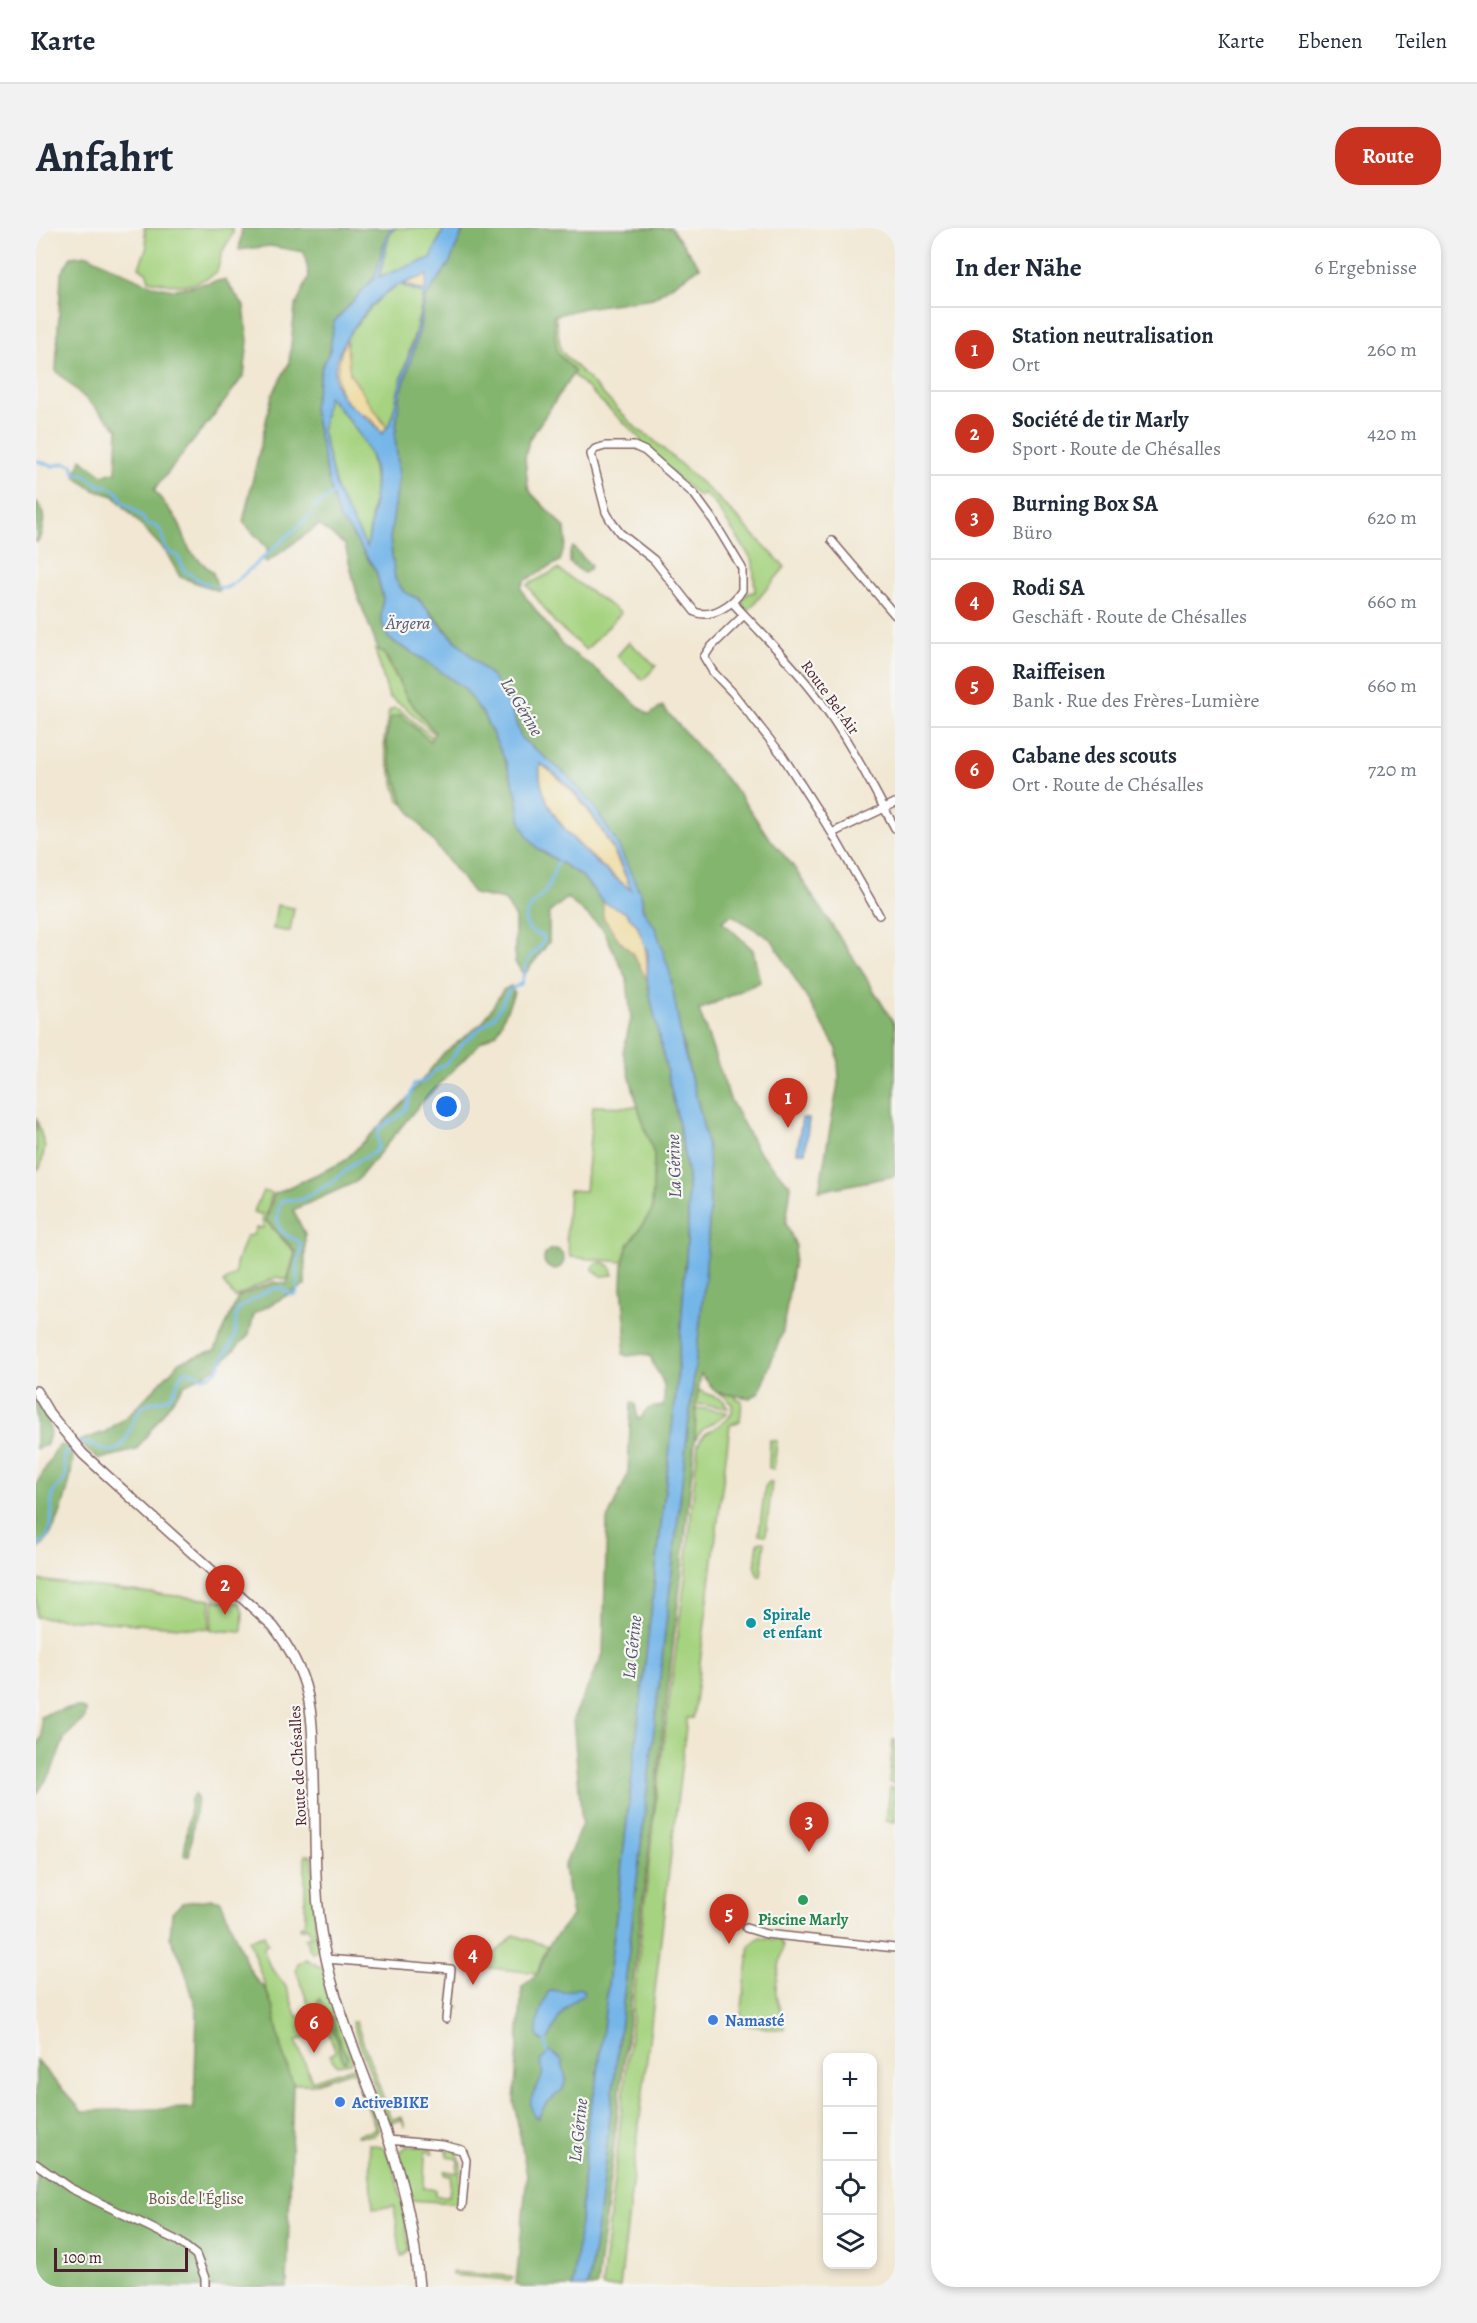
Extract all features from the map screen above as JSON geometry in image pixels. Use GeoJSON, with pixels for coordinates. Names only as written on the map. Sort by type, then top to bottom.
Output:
{"type":"FeatureCollection","features":[{"type":"Feature","properties":{"kind":"street"},"geometry":{"type":"LineString","coordinates":[[605,446],[634,446],[645,451],[693,494],[733,550],[742,568],[742,590],[732,602],[704,614],[694,612],[654,560],[620,533],[606,512],[591,454],[593,450],[605,446]]}},
{"type":"Feature","properties":{"kind":"street"},"geometry":{"type":"LineString","coordinates":[[832,541],[895,615]]}},
{"type":"Feature","properties":{"kind":"street","name":"Route Bel-Air"},"geometry":{"type":"LineString","coordinates":[[732,602],[788,661],[819,698],[848,744],[895,828]]}},
{"type":"Feature","properties":{"kind":"street"},"geometry":{"type":"LineString","coordinates":[[744,615],[710,648],[704,657],[713,672],[739,700],[782,755],[832,833],[879,915]]}},
{"type":"Feature","properties":{"kind":"street"},"geometry":{"type":"LineString","coordinates":[[832,833],[895,803]]}},
{"type":"Feature","properties":{"kind":"street","name":"Route de Chésalles"},"geometry":{"type":"LineString","coordinates":[[36,1392],[49,1413],[83,1454],[273,1626],[294,1658],[311,1708],[318,1899],[326,1959],[339,2003],[388,2140],[407,2206],[419,2287]]}},
{"type":"Feature","properties":{"kind":"street"},"geometry":{"type":"LineString","coordinates":[[746,1928],[766,1934],[895,1948]]}},
{"type":"Feature","properties":{"kind":"street"},"geometry":{"type":"LineString","coordinates":[[326,1959],[451,1969],[446,2019]]}},
{"type":"Feature","properties":{"kind":"street"},"geometry":{"type":"LineString","coordinates":[[388,2140],[442,2145],[462,2150],[466,2160],[462,2206]]}},
{"type":"Feature","properties":{"kind":"street"},"geometry":{"type":"LineString","coordinates":[[36,2164],[70,2188],[178,2241],[196,2255],[206,2287]]}},
{"type":"Feature","properties":{"kind":"green space"},"geometry":{"type":"Polygon","coordinates":[[[144,228],[232,228],[233,233],[222,252],[217,272],[192,284],[176,285],[149,280],[147,273],[139,267],[147,247],[144,228]]]}},
{"type":"Feature","properties":{"kind":"green space"},"geometry":{"type":"Polygon","coordinates":[[[242,228],[391,228],[386,236],[375,277],[334,322],[330,350],[322,367],[313,408],[339,518],[351,532],[376,571],[383,597],[381,620],[389,639],[423,659],[464,688],[483,714],[505,760],[517,795],[521,823],[537,848],[582,876],[603,902],[603,917],[619,940],[633,954],[647,980],[680,1129],[688,1177],[688,1229],[676,1395],[597,2081],[588,2117],[573,2287],[521,2287],[516,2284],[527,2176],[514,2102],[522,1987],[538,1973],[548,1946],[572,1916],[564,1867],[582,1824],[573,1719],[603,1654],[607,1520],[628,1474],[631,1403],[635,1404],[638,1419],[642,1418],[650,1408],[663,1406],[663,1383],[651,1357],[643,1354],[627,1356],[623,1354],[626,1330],[622,1287],[623,1262],[628,1245],[652,1211],[654,1155],[623,1052],[631,1019],[627,979],[603,929],[567,898],[549,913],[549,942],[524,975],[515,962],[515,918],[505,900],[474,894],[404,804],[386,742],[390,718],[400,715],[430,741],[435,732],[407,698],[385,654],[378,649],[357,594],[345,545],[319,525],[266,563],[263,559],[268,549],[243,522],[272,395],[289,363],[295,308],[309,276],[304,252],[270,246],[239,250],[242,228]]]}},
{"type":"Feature","properties":{"kind":"green space"},"geometry":{"type":"Polygon","coordinates":[[[395,228],[444,228],[431,258],[379,277],[389,236],[395,228]]]}},
{"type":"Feature","properties":{"kind":"green space"},"geometry":{"type":"Polygon","coordinates":[[[464,228],[671,228],[700,267],[653,298],[584,308],[553,316],[557,353],[575,371],[529,440],[525,458],[528,487],[565,528],[566,542],[560,561],[524,581],[521,588],[563,646],[594,668],[649,715],[662,706],[739,794],[767,835],[793,866],[895,1025],[895,1176],[819,1191],[839,1078],[837,1049],[772,940],[732,915],[722,921],[753,950],[760,982],[699,1010],[730,1099],[758,1151],[791,1186],[786,1223],[796,1246],[783,1331],[759,1393],[750,1398],[716,1392],[701,1374],[696,1404],[695,1440],[681,1579],[597,2287],[588,2287],[600,2206],[705,1278],[710,1207],[708,1149],[656,929],[645,913],[642,897],[594,806],[567,775],[521,738],[508,699],[418,598],[404,592],[395,579],[390,539],[399,476],[395,437],[399,400],[419,332],[425,298],[449,264],[464,228]]]}},
{"type":"Feature","properties":{"kind":"green space"},"geometry":{"type":"Polygon","coordinates":[[[88,255],[162,288],[177,289],[225,280],[244,306],[248,341],[244,375],[154,490],[178,521],[190,551],[213,573],[219,591],[180,577],[166,552],[114,496],[94,490],[75,477],[81,459],[103,475],[116,472],[118,429],[56,371],[61,273],[71,257],[88,255]]]}},
{"type":"Feature","properties":{"kind":"green space"},"geometry":{"type":"Polygon","coordinates":[[[399,284],[424,294],[393,414],[387,428],[350,374],[346,337],[380,297],[399,284]]]}},
{"type":"Feature","properties":{"kind":"green space"},"geometry":{"type":"Polygon","coordinates":[[[555,313],[561,351],[638,430],[649,436],[717,497],[785,567],[748,611],[740,603],[748,593],[755,592],[753,561],[715,504],[703,493],[699,497],[641,445],[640,438],[564,366],[556,353],[552,316],[555,313]]]}},
{"type":"Feature","properties":{"kind":"green space"},"geometry":{"type":"Polygon","coordinates":[[[328,396],[363,440],[373,465],[373,507],[367,549],[337,492],[322,431],[328,396]]]}},
{"type":"Feature","properties":{"kind":"green space"},"geometry":{"type":"Polygon","coordinates":[[[36,501],[42,510],[44,520],[39,540],[36,542],[36,501]]]}},
{"type":"Feature","properties":{"kind":"green space"},"geometry":{"type":"Polygon","coordinates":[[[573,547],[591,566],[584,573],[570,563],[570,552],[573,547]]]}},
{"type":"Feature","properties":{"kind":"green space"},"geometry":{"type":"Polygon","coordinates":[[[558,569],[621,613],[586,650],[555,623],[527,585],[558,569]]]}},
{"type":"Feature","properties":{"kind":"green space"},"geometry":{"type":"Polygon","coordinates":[[[629,642],[656,666],[643,680],[617,656],[629,642]]]}},
{"type":"Feature","properties":{"kind":"green space"},"geometry":{"type":"Polygon","coordinates":[[[378,649],[384,654],[407,698],[435,732],[434,734],[405,707],[389,697],[375,650],[378,649]]]}},
{"type":"Feature","properties":{"kind":"green space"},"geometry":{"type":"Polygon","coordinates":[[[394,708],[401,711],[433,738],[431,742],[400,715],[386,742],[404,804],[399,800],[385,753],[384,740],[389,711],[394,708]]]}},
{"type":"Feature","properties":{"kind":"green space"},"geometry":{"type":"Polygon","coordinates":[[[277,905],[294,908],[290,932],[273,929],[277,905]]]}},
{"type":"Feature","properties":{"kind":"green space"},"geometry":{"type":"Polygon","coordinates":[[[511,986],[514,993],[497,1033],[481,1042],[420,1104],[356,1182],[293,1210],[305,1234],[305,1285],[254,1314],[249,1335],[216,1368],[184,1385],[136,1450],[100,1459],[89,1452],[79,1441],[105,1432],[130,1414],[181,1361],[215,1350],[238,1297],[274,1282],[287,1284],[296,1252],[266,1220],[274,1194],[343,1162],[406,1100],[443,1054],[483,1022],[503,990],[511,986]]]}},
{"type":"Feature","properties":{"kind":"green space"},"geometry":{"type":"Polygon","coordinates":[[[593,1106],[638,1107],[654,1155],[652,1211],[628,1245],[623,1262],[570,1257],[566,1237],[569,1190],[585,1191],[593,1106]]]}},
{"type":"Feature","properties":{"kind":"green space"},"geometry":{"type":"Polygon","coordinates":[[[36,1117],[45,1147],[40,1168],[36,1170],[36,1117]]]}},
{"type":"Feature","properties":{"kind":"green space"},"geometry":{"type":"Polygon","coordinates":[[[263,1191],[272,1193],[265,1220],[295,1253],[287,1280],[277,1277],[235,1297],[223,1283],[235,1274],[236,1264],[246,1236],[253,1235],[256,1228],[263,1228],[262,1214],[253,1213],[263,1191]]]}},
{"type":"Feature","properties":{"kind":"green space"},"geometry":{"type":"Polygon","coordinates":[[[554,1249],[561,1252],[564,1259],[561,1266],[554,1269],[547,1266],[544,1259],[547,1252],[554,1249]]]}},
{"type":"Feature","properties":{"kind":"green space"},"geometry":{"type":"Polygon","coordinates":[[[603,1262],[610,1266],[613,1275],[602,1276],[593,1270],[594,1264],[603,1262]]]}},
{"type":"Feature","properties":{"kind":"green space"},"geometry":{"type":"Polygon","coordinates":[[[698,1390],[723,1400],[728,1408],[696,1404],[698,1390]]]}},
{"type":"Feature","properties":{"kind":"green space"},"geometry":{"type":"Polygon","coordinates":[[[716,1392],[736,1396],[742,1401],[740,1421],[730,1425],[693,1718],[687,1718],[620,2287],[602,2287],[656,1801],[685,1579],[698,1444],[705,1435],[724,1422],[732,1413],[732,1404],[726,1397],[716,1392]]]}},
{"type":"Feature","properties":{"kind":"green space"},"geometry":{"type":"Polygon","coordinates":[[[36,1399],[48,1422],[50,1432],[46,1445],[36,1449],[36,1399]]]}},
{"type":"Feature","properties":{"kind":"green space"},"geometry":{"type":"Polygon","coordinates":[[[696,1408],[727,1412],[701,1431],[695,1440],[696,1408]]]}},
{"type":"Feature","properties":{"kind":"green space"},"geometry":{"type":"Polygon","coordinates":[[[770,1440],[777,1441],[774,1469],[769,1468],[770,1440]]]}},
{"type":"Feature","properties":{"kind":"green space"},"geometry":{"type":"Polygon","coordinates":[[[60,1445],[66,1446],[73,1452],[67,1491],[51,1533],[36,1551],[36,1485],[60,1445]]]}},
{"type":"Feature","properties":{"kind":"green space"},"geometry":{"type":"Polygon","coordinates":[[[772,1482],[766,1535],[759,1534],[765,1487],[772,1482]]]}},
{"type":"Feature","properties":{"kind":"green space"},"geometry":{"type":"Polygon","coordinates":[[[758,1542],[765,1542],[761,1576],[758,1576],[755,1568],[758,1542]]]}},
{"type":"Feature","properties":{"kind":"green space"},"geometry":{"type":"Polygon","coordinates":[[[36,1580],[211,1600],[209,1629],[36,1617],[36,1580]]]}},
{"type":"Feature","properties":{"kind":"green space"},"geometry":{"type":"Polygon","coordinates":[[[214,1600],[239,1603],[243,1612],[242,1632],[211,1630],[214,1600]]]}},
{"type":"Feature","properties":{"kind":"green space"},"geometry":{"type":"Polygon","coordinates":[[[78,1707],[86,1710],[85,1718],[65,1737],[51,1773],[36,1795],[36,1747],[42,1737],[41,1717],[51,1712],[78,1707]]]}},
{"type":"Feature","properties":{"kind":"green space"},"geometry":{"type":"Polygon","coordinates":[[[893,1740],[895,1740],[895,1783],[889,1782],[893,1740]]]}},
{"type":"Feature","properties":{"kind":"green space"},"geometry":{"type":"Polygon","coordinates":[[[890,1787],[895,1788],[895,1822],[886,1820],[890,1787]]]}},
{"type":"Feature","properties":{"kind":"green space"},"geometry":{"type":"Polygon","coordinates":[[[194,1794],[197,1798],[189,1856],[184,1855],[191,1799],[194,1794]]]}},
{"type":"Feature","properties":{"kind":"green space"},"geometry":{"type":"Polygon","coordinates":[[[305,1855],[312,1855],[315,1924],[319,1946],[318,1950],[313,1953],[305,1938],[311,1936],[308,1927],[301,1929],[300,1926],[305,1924],[305,1855]]]}},
{"type":"Feature","properties":{"kind":"green space","name":"Bois de l'Église"},"geometry":{"type":"Polygon","coordinates":[[[212,1899],[221,1901],[247,1965],[257,1981],[266,1989],[293,2084],[287,2287],[36,2287],[36,2060],[82,2111],[194,2108],[197,2012],[183,1964],[170,1937],[172,1913],[182,1903],[212,1899]]]}},
{"type":"Feature","properties":{"kind":"green space"},"geometry":{"type":"Polygon","coordinates":[[[264,1935],[268,1945],[264,1947],[267,1959],[287,1989],[297,2017],[311,2012],[296,1970],[298,1964],[306,1959],[323,1969],[353,2057],[351,2063],[336,2065],[330,2055],[336,2052],[327,2029],[296,2041],[312,2081],[353,2067],[358,2069],[378,2127],[378,2131],[373,2136],[357,2136],[373,2131],[375,2127],[354,2072],[351,2071],[313,2084],[293,2084],[281,2048],[274,2012],[249,1940],[264,1935]]]}},
{"type":"Feature","properties":{"kind":"green space"},"geometry":{"type":"Polygon","coordinates":[[[514,1935],[547,1946],[537,1973],[481,1967],[514,1935]]]}},
{"type":"Feature","properties":{"kind":"green space"},"geometry":{"type":"Polygon","coordinates":[[[760,1937],[781,1940],[783,1946],[776,1993],[784,2030],[745,2025],[741,2015],[750,1945],[760,1937]]]}},
{"type":"Feature","properties":{"kind":"green space"},"geometry":{"type":"Polygon","coordinates":[[[459,1974],[459,1981],[461,1981],[458,1984],[456,2004],[459,2007],[452,2007],[453,1977],[459,1974]]]}},
{"type":"Feature","properties":{"kind":"green space"},"geometry":{"type":"Polygon","coordinates":[[[319,1998],[333,2019],[340,2043],[348,2057],[346,2061],[343,2061],[335,2036],[317,2001],[319,1998]]]}},
{"type":"Feature","properties":{"kind":"green space"},"geometry":{"type":"Polygon","coordinates":[[[352,2022],[356,2022],[391,2119],[402,2117],[405,2127],[401,2120],[388,2124],[352,2022]]]}},
{"type":"Feature","properties":{"kind":"green space"},"geometry":{"type":"Polygon","coordinates":[[[369,2144],[383,2148],[393,2165],[409,2246],[407,2252],[401,2256],[394,2206],[373,2209],[369,2144]]]}},
{"type":"Feature","properties":{"kind":"green space"},"geometry":{"type":"Polygon","coordinates":[[[407,2146],[432,2148],[433,2153],[425,2152],[424,2188],[435,2190],[435,2196],[449,2196],[451,2176],[445,2175],[445,2171],[457,2173],[458,2159],[447,2157],[446,2151],[454,2150],[458,2153],[461,2165],[456,2206],[454,2203],[411,2200],[399,2153],[407,2146]]]}},
{"type":"Feature","properties":{"kind":"green space"},"geometry":{"type":"Polygon","coordinates":[[[452,2272],[513,2278],[510,2280],[452,2275],[452,2272]]]}},
{"type":"Feature","properties":{"kind":"sand"},"geometry":{"type":"Polygon","coordinates":[[[428,274],[425,291],[403,284],[428,274]]]}},
{"type":"Feature","properties":{"kind":"sand"},"geometry":{"type":"Polygon","coordinates":[[[346,337],[350,374],[387,428],[382,434],[372,420],[354,410],[341,394],[337,376],[346,337]]]}},
{"type":"Feature","properties":{"kind":"sand"},"geometry":{"type":"Polygon","coordinates":[[[540,763],[571,790],[595,820],[615,854],[632,891],[586,851],[557,819],[547,801],[541,782],[540,763]]]}},
{"type":"Feature","properties":{"kind":"sand"},"geometry":{"type":"Polygon","coordinates":[[[603,902],[624,910],[638,926],[646,952],[647,980],[633,954],[619,940],[603,917],[603,902]]]}},
{"type":"Feature","properties":{"kind":"water","name":"Ärgera"},"geometry":{"type":"Polygon","coordinates":[[[391,228],[395,228],[389,236],[379,277],[431,258],[444,228],[464,228],[449,264],[425,298],[419,332],[399,400],[395,437],[399,476],[390,539],[395,579],[404,592],[417,598],[491,676],[508,699],[521,738],[567,775],[594,806],[617,843],[642,897],[642,908],[656,929],[670,973],[683,1048],[708,1149],[710,1207],[705,1278],[600,2206],[588,2287],[573,2287],[588,2117],[597,2081],[676,1395],[688,1229],[688,1177],[680,1129],[647,980],[648,954],[637,925],[625,912],[603,902],[582,876],[537,848],[528,837],[521,823],[517,795],[505,760],[483,714],[464,688],[423,659],[389,639],[381,620],[383,597],[376,571],[351,532],[339,518],[330,488],[313,408],[322,367],[330,350],[334,322],[375,277],[386,236],[391,228]],[[427,275],[404,283],[425,291],[427,275]],[[399,284],[388,291],[352,329],[337,360],[335,375],[342,396],[382,434],[391,422],[417,329],[424,294],[399,284]],[[328,396],[322,431],[337,492],[367,547],[374,505],[375,482],[370,454],[354,427],[328,396]],[[540,764],[541,782],[547,801],[570,836],[601,867],[631,890],[616,855],[583,802],[555,774],[540,764]]]}},
{"type":"Feature","properties":{"kind":"water"},"geometry":{"type":"Polygon","coordinates":[[[802,1118],[809,1119],[805,1152],[797,1152],[802,1118]]]}},
{"type":"Feature","properties":{"kind":"water"},"geometry":{"type":"Polygon","coordinates":[[[579,1988],[584,1991],[583,1995],[566,2008],[549,2039],[543,2042],[537,2036],[537,2024],[548,1992],[554,1990],[564,1992],[579,1988]]]}},
{"type":"Feature","properties":{"kind":"water"},"geometry":{"type":"Polygon","coordinates":[[[550,2051],[562,2061],[566,2079],[563,2089],[545,2105],[538,2118],[535,2118],[531,2100],[542,2076],[541,2061],[550,2051]]]}},
{"type":"Feature","properties":{"kind":"waterway"},"geometry":{"type":"LineString","coordinates":[[38,461],[52,466],[65,463],[72,465],[74,471],[79,475],[84,474],[100,486],[108,486],[118,493],[123,502],[139,514],[147,524],[156,526],[162,533],[165,547],[169,552],[178,556],[185,571],[205,584],[210,584]]}},
{"type":"Feature","properties":{"kind":"waterway"},"geometry":{"type":"LineString","coordinates":[[314,508],[332,494]]}},
{"type":"Feature","properties":{"kind":"waterway"},"geometry":{"type":"LineString","coordinates":[[216,587],[226,588],[233,584],[311,515]]}},
{"type":"Feature","properties":{"kind":"waterway"},"geometry":{"type":"LineString","coordinates":[[36,1548],[43,1542],[50,1530],[53,1494],[65,1479],[63,1459],[68,1450],[75,1444],[83,1443],[109,1451],[121,1446],[142,1407],[170,1397],[181,1374],[188,1371],[202,1377],[211,1375],[217,1370],[235,1337],[236,1313],[242,1306],[272,1289],[281,1288],[292,1295],[296,1294],[297,1262],[301,1245],[282,1232],[280,1228],[278,1214],[282,1200],[300,1200],[331,1183],[356,1162],[375,1152],[378,1147],[380,1128],[399,1116],[406,1108],[414,1084],[425,1081],[449,1061],[462,1044],[495,1016],[509,990],[521,984],[528,960],[542,944],[544,936],[534,933],[526,925],[526,914],[546,890],[560,860]]}},
{"type":"Feature","properties":{"kind":"waterway"},"geometry":{"type":"LineString","coordinates":[[545,2039],[549,2059]]}},
{"type":"Feature","properties":{"kind":"place","name":"Station neutralisation"},"geometry":{"type":"Point","coordinates":[788,1128]}},
{"type":"Feature","properties":{"kind":"place","name":"Société de tir Marly"},"geometry":{"type":"Point","coordinates":[225,1615]}},
{"type":"Feature","properties":{"kind":"place","name":"Spirale et enfant"},"geometry":{"type":"Point","coordinates":[751,1623]}},
{"type":"Feature","properties":{"kind":"place","name":"Burning Box SA"},"geometry":{"type":"Point","coordinates":[809,1852]}},
{"type":"Feature","properties":{"kind":"place","name":"Piscine Marly"},"geometry":{"type":"Point","coordinates":[803,1900]}},
{"type":"Feature","properties":{"kind":"place","name":"Raiffeisen"},"geometry":{"type":"Point","coordinates":[729,1944]}},
{"type":"Feature","properties":{"kind":"place","name":"Rodi SA"},"geometry":{"type":"Point","coordinates":[473,1985]}},
{"type":"Feature","properties":{"kind":"place","name":"Namasté"},"geometry":{"type":"Point","coordinates":[713,2020]}},
{"type":"Feature","properties":{"kind":"place","name":"Cabane des scouts"},"geometry":{"type":"Point","coordinates":[314,2053]}},
{"type":"Feature","properties":{"kind":"place","name":"ActiveBIKE"},"geometry":{"type":"Point","coordinates":[340,2102]}},
{"type":"Feature","properties":{"kind":"water label","name":"La Gérine"},"geometry":{"type":"Point","coordinates":[522,707]}},
{"type":"Feature","properties":{"kind":"water label","name":"La Gérine"},"geometry":{"type":"Point","coordinates":[674,1166]}},
{"type":"Feature","properties":{"kind":"water label","name":"La Gérine"},"geometry":{"type":"Point","coordinates":[632,1647]}},
{"type":"Feature","properties":{"kind":"water label","name":"La Gérine"},"geometry":{"type":"Point","coordinates":[578,2130]}}]}
